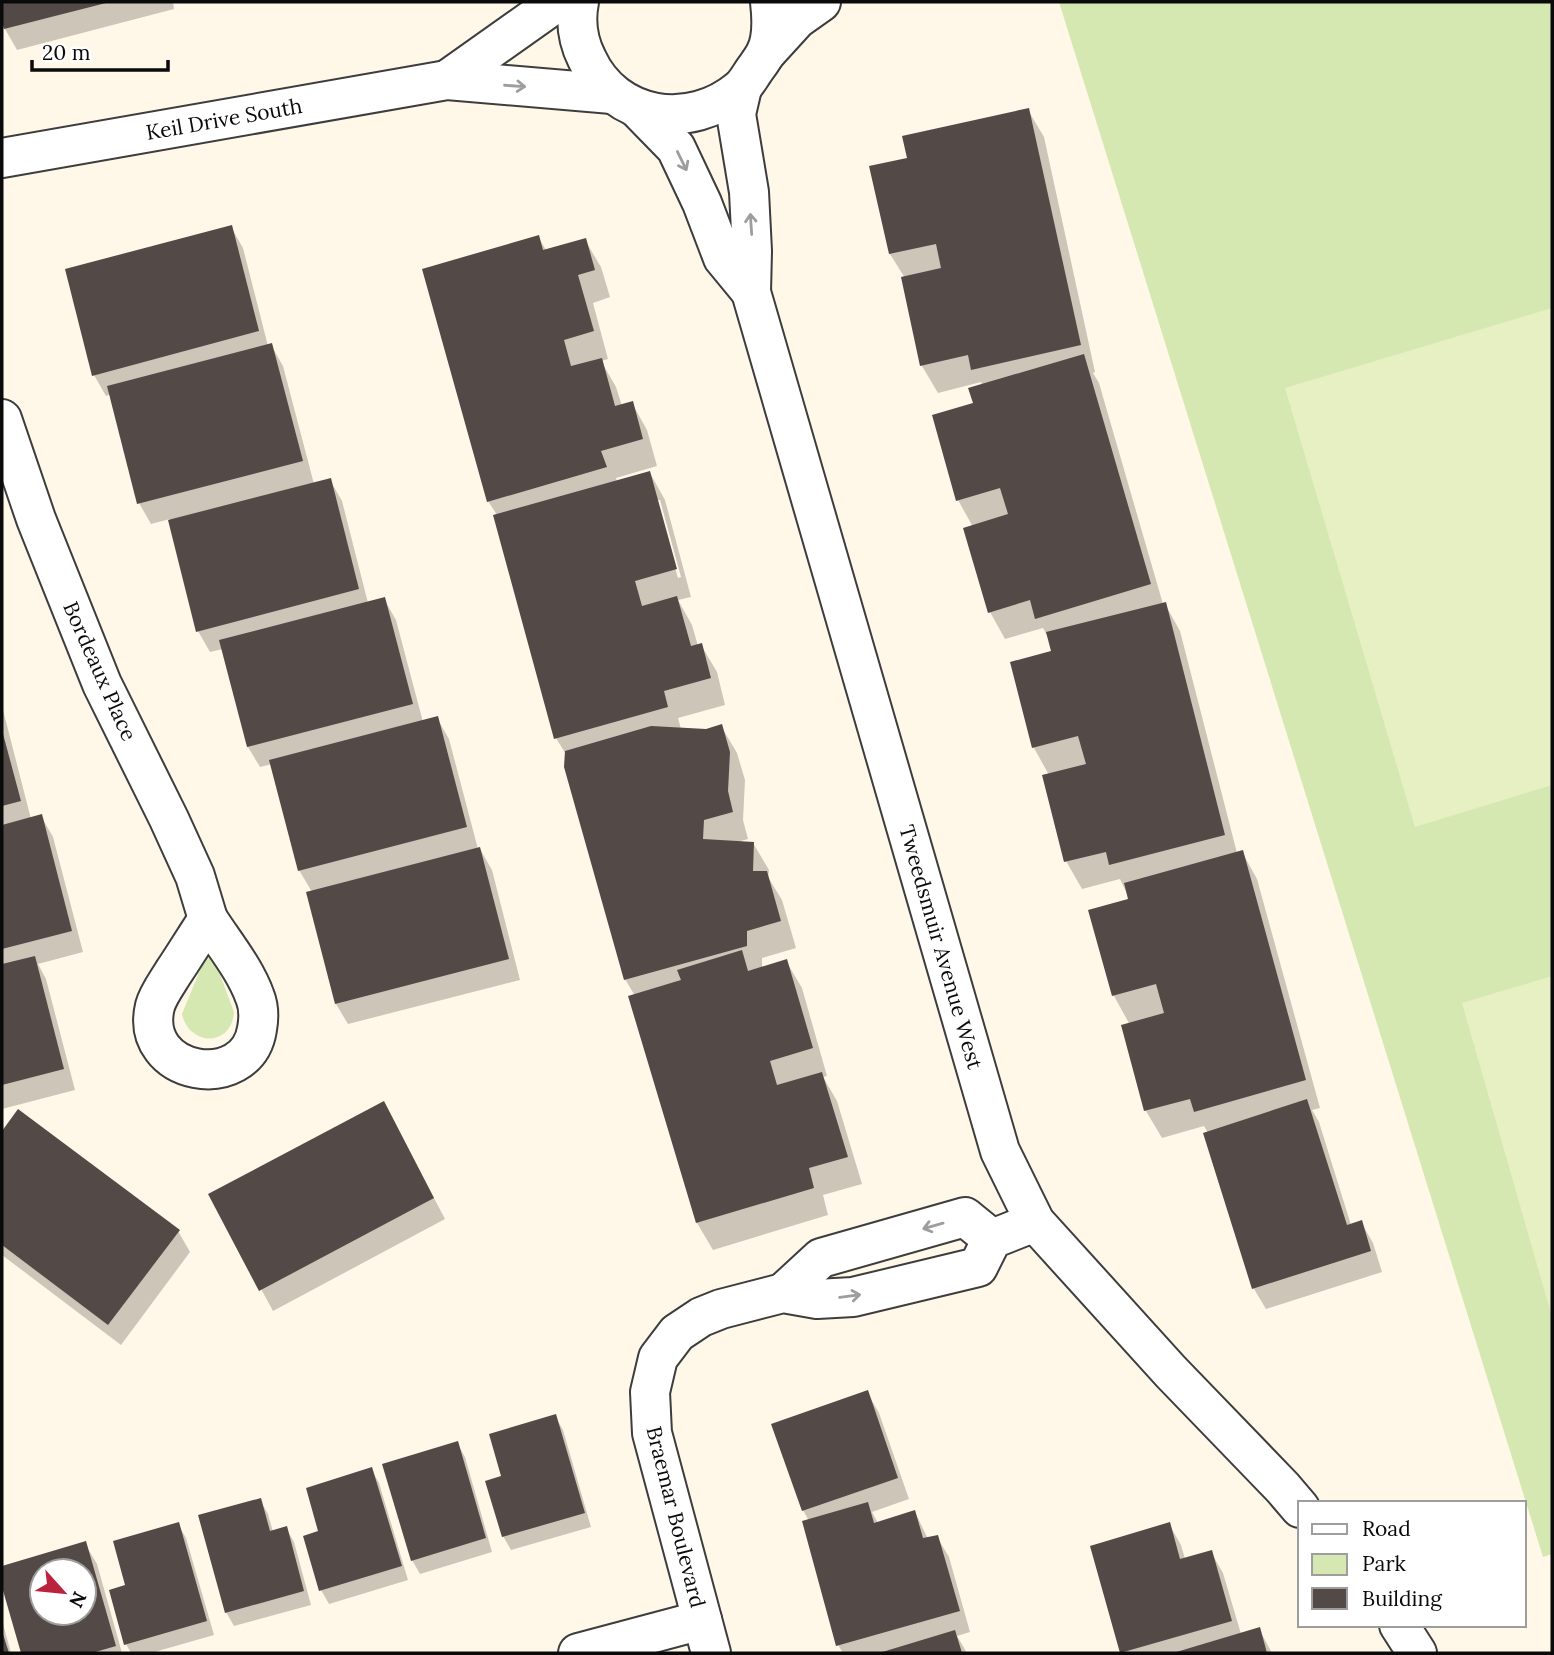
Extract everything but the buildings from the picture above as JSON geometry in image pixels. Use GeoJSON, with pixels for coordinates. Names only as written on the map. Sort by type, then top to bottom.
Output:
{"type":"FeatureCollection","features":[{"type":"Feature","properties":{"kind":"street","name":"Keil Drive South"},"geometry":{"type":"LineString","coordinates":[[447,80],[557,2]]}},
{"type":"Feature","properties":{"kind":"street","name":"Tweedsmuir Avenue West"},"geometry":{"type":"LineString","coordinates":[[579,2],[576,14],[580,44],[592,71],[676,148],[702,203],[723,258],[751,292]]}},
{"type":"Feature","properties":{"kind":"street"},"geometry":{"type":"LineString","coordinates":[[766,53],[772,21],[770,2]]}},
{"type":"Feature","properties":{"kind":"street"},"geometry":{"type":"LineString","coordinates":[[742,88],[766,53],[797,19],[821,2]]}},
{"type":"Feature","properties":{"kind":"street","name":"Keil Drive South"},"geometry":{"type":"LineString","coordinates":[[2,158],[447,80],[625,101],[675,116],[711,108],[742,88]]}},
{"type":"Feature","properties":{"kind":"street","name":"Tweedsmuir Avenue West"},"geometry":{"type":"LineString","coordinates":[[742,88],[736,114],[749,192],[751,292],[1000,1151],[1035,1222],[1171,1372],[1298,1506]]}},
{"type":"Feature","properties":{"kind":"street","name":"Bordeaux Place"},"geometry":{"type":"LineString","coordinates":[[2,419],[36,519],[102,684],[195,876],[208,919]]}},
{"type":"Feature","properties":{"kind":"street","name":"Braemar Boulevard"},"geometry":{"type":"LineString","coordinates":[[707,1637],[652,1433],[650,1392],[658,1358],[677,1333],[701,1317],[721,1309],[783,1293],[817,1299],[853,1297],[978,1267],[992,1239],[965,1217],[821,1258],[783,1293]]}},
{"type":"Feature","properties":{"kind":"street"},"geometry":{"type":"LineString","coordinates":[[992,1239],[1035,1222]]}},
{"type":"Feature","properties":{"kind":"street"},"geometry":{"type":"LineString","coordinates":[[1400,1627],[1417,1653]]}},
{"type":"Feature","properties":{"kind":"street"},"geometry":{"type":"LineString","coordinates":[[578,1653],[707,1637]]}},
{"type":"Feature","properties":{"kind":"green space"},"geometry":{"type":"Polygon","coordinates":[[[1059,2],[1552,2],[1552,1554],[1543,1557],[1059,2]]]}},
{"type":"Feature","properties":{"kind":"green space"},"geometry":{"type":"Polygon","coordinates":[[[1552,308],[1552,785],[1415,827],[1285,388],[1552,308]]]}},
{"type":"Feature","properties":{"kind":"green space"},"geometry":{"type":"Polygon","coordinates":[[[207,953],[213,956],[234,1012],[226,1032],[219,1037],[210,1038],[193,1033],[182,1014],[207,953]]]}},
{"type":"Feature","properties":{"kind":"green space"},"geometry":{"type":"Polygon","coordinates":[[[1552,976],[1552,1317],[1462,1003],[1552,976]]]}}]}
